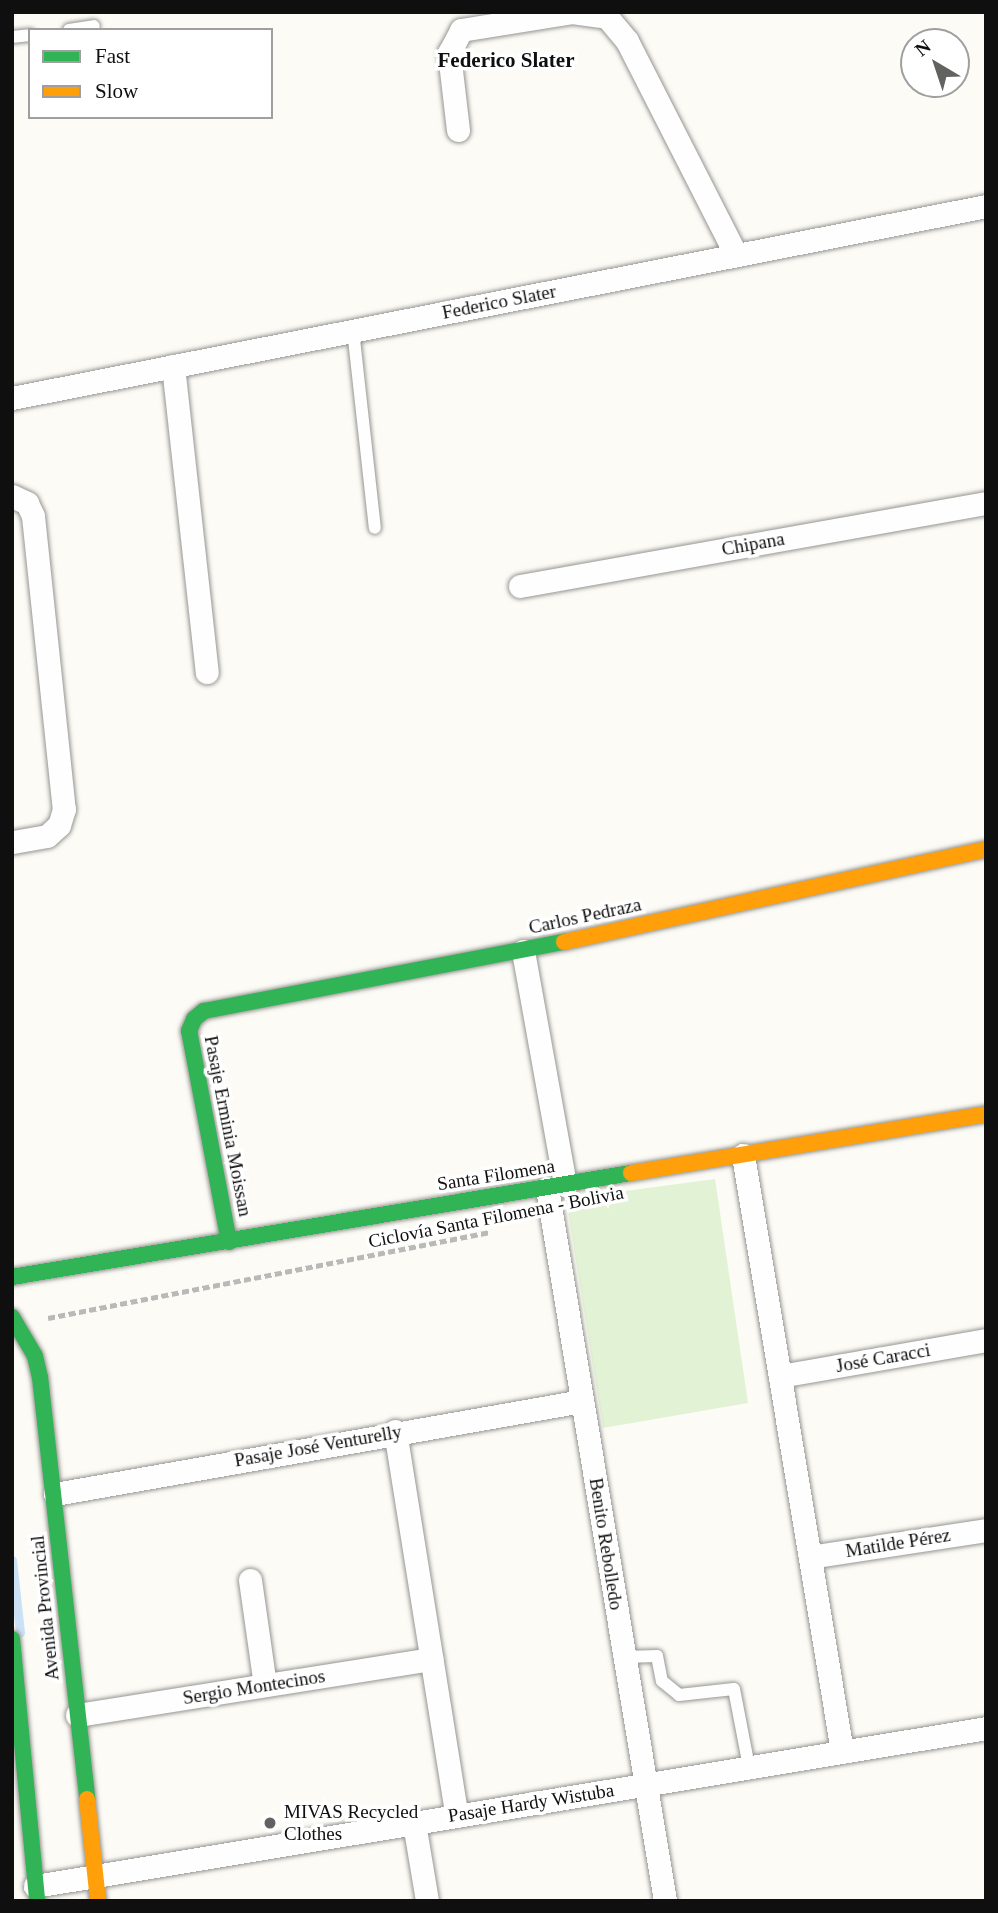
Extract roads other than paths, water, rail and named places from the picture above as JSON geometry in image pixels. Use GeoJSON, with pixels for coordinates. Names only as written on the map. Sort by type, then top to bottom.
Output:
{"type":"FeatureCollection","features":[{"type":"Feature","properties":{"kind":"street"},"geometry":{"type":"LineString","coordinates":[[457,130],[449,53],[461,30],[572,12],[607,17],[627,41],[736,255]]}},
{"type":"Feature","properties":{"kind":"street","name":"Federico Slater"},"geometry":{"type":"LineString","coordinates":[[12,398],[986,206]]}},
{"type":"Feature","properties":{"kind":"street"},"geometry":{"type":"LineString","coordinates":[[173,366],[207,672]]}},
{"type":"Feature","properties":{"kind":"street"},"geometry":{"type":"LineString","coordinates":[[12,496],[27,503],[33,516],[64,809],[59,825],[47,836],[12,842]]}},
{"type":"Feature","properties":{"kind":"street","name":"Chipana"},"geometry":{"type":"LineString","coordinates":[[520,586],[986,502]]}},
{"type":"Feature","properties":{"kind":"street","name":"Carlos Pedraza"},"geometry":{"type":"LineString","coordinates":[[194,1019],[204,1011],[523,951],[986,849]]}},
{"type":"Feature","properties":{"kind":"street","name":"Benito Rebolledo"},"geometry":{"type":"LineString","coordinates":[[523,951],[556,1186],[582,1401],[665,1901]]}},
{"type":"Feature","properties":{"kind":"street","name":"Pasaje Erminia Moissan"},"geometry":{"type":"LineString","coordinates":[[194,1019],[189,1031],[229,1242]]}},
{"type":"Feature","properties":{"kind":"street","name":"Santa Filomena"},"geometry":{"type":"LineString","coordinates":[[12,1277],[986,1114]]}},
{"type":"Feature","properties":{"kind":"street"},"geometry":{"type":"LineString","coordinates":[[743,1155],[842,1751]]}},
{"type":"Feature","properties":{"kind":"street","name":"Avenida Provincial"},"geometry":{"type":"LineString","coordinates":[[14,1321],[38,1366],[55,1494],[98,1901]]}},
{"type":"Feature","properties":{"kind":"street","name":"José Caracci"},"geometry":{"type":"LineString","coordinates":[[780,1376],[986,1340]]}},
{"type":"Feature","properties":{"kind":"street","name":"Pasaje José Venturelly"},"geometry":{"type":"LineString","coordinates":[[55,1494],[582,1401]]}},
{"type":"Feature","properties":{"kind":"street"},"geometry":{"type":"LineString","coordinates":[[395,1432],[457,1815]]}},
{"type":"Feature","properties":{"kind":"street","name":"Matilde Pérez"},"geometry":{"type":"LineString","coordinates":[[810,1557],[986,1530]]}},
{"type":"Feature","properties":{"kind":"street"},"geometry":{"type":"LineString","coordinates":[[250,1580],[265,1685]]}},
{"type":"Feature","properties":{"kind":"street","name":"Avenida Provincial"},"geometry":{"type":"LineString","coordinates":[[12,1639],[36,1893]]}},
{"type":"Feature","properties":{"kind":"street","name":"Sergio Montecinos"},"geometry":{"type":"LineString","coordinates":[[77,1715],[432,1659]]}},
{"type":"Feature","properties":{"kind":"street","name":"Pasaje Hardy Wistuba"},"geometry":{"type":"LineString","coordinates":[[36,1893],[96,1875],[986,1728]]}},
{"type":"Feature","properties":{"kind":"street"},"geometry":{"type":"LineString","coordinates":[[414,1823],[427,1901]]}},
{"type":"Feature","properties":{"kind":"lane"},"geometry":{"type":"LineString","coordinates":[[82,28],[94,26]]}},
{"type":"Feature","properties":{"kind":"lane"},"geometry":{"type":"LineString","coordinates":[[354,330],[375,528]]}},
{"type":"Feature","properties":{"kind":"lane"},"geometry":{"type":"LineString","coordinates":[[625,1657],[657,1656],[662,1681],[679,1695],[734,1689],[750,1767]]}},
{"type":"Feature","properties":{"kind":"waterway"},"geometry":{"type":"LineString","coordinates":[[12,1560],[20,1633]]}},
{"type":"Feature","properties":{"kind":"place","name":"MIVAS Recycled Clothes"},"geometry":{"type":"Point","coordinates":[270,1823]}},
{"type":"Feature","properties":{"kind":"district","name":"Federico Slater"},"geometry":{"type":"Point","coordinates":[506,60]}}]}
